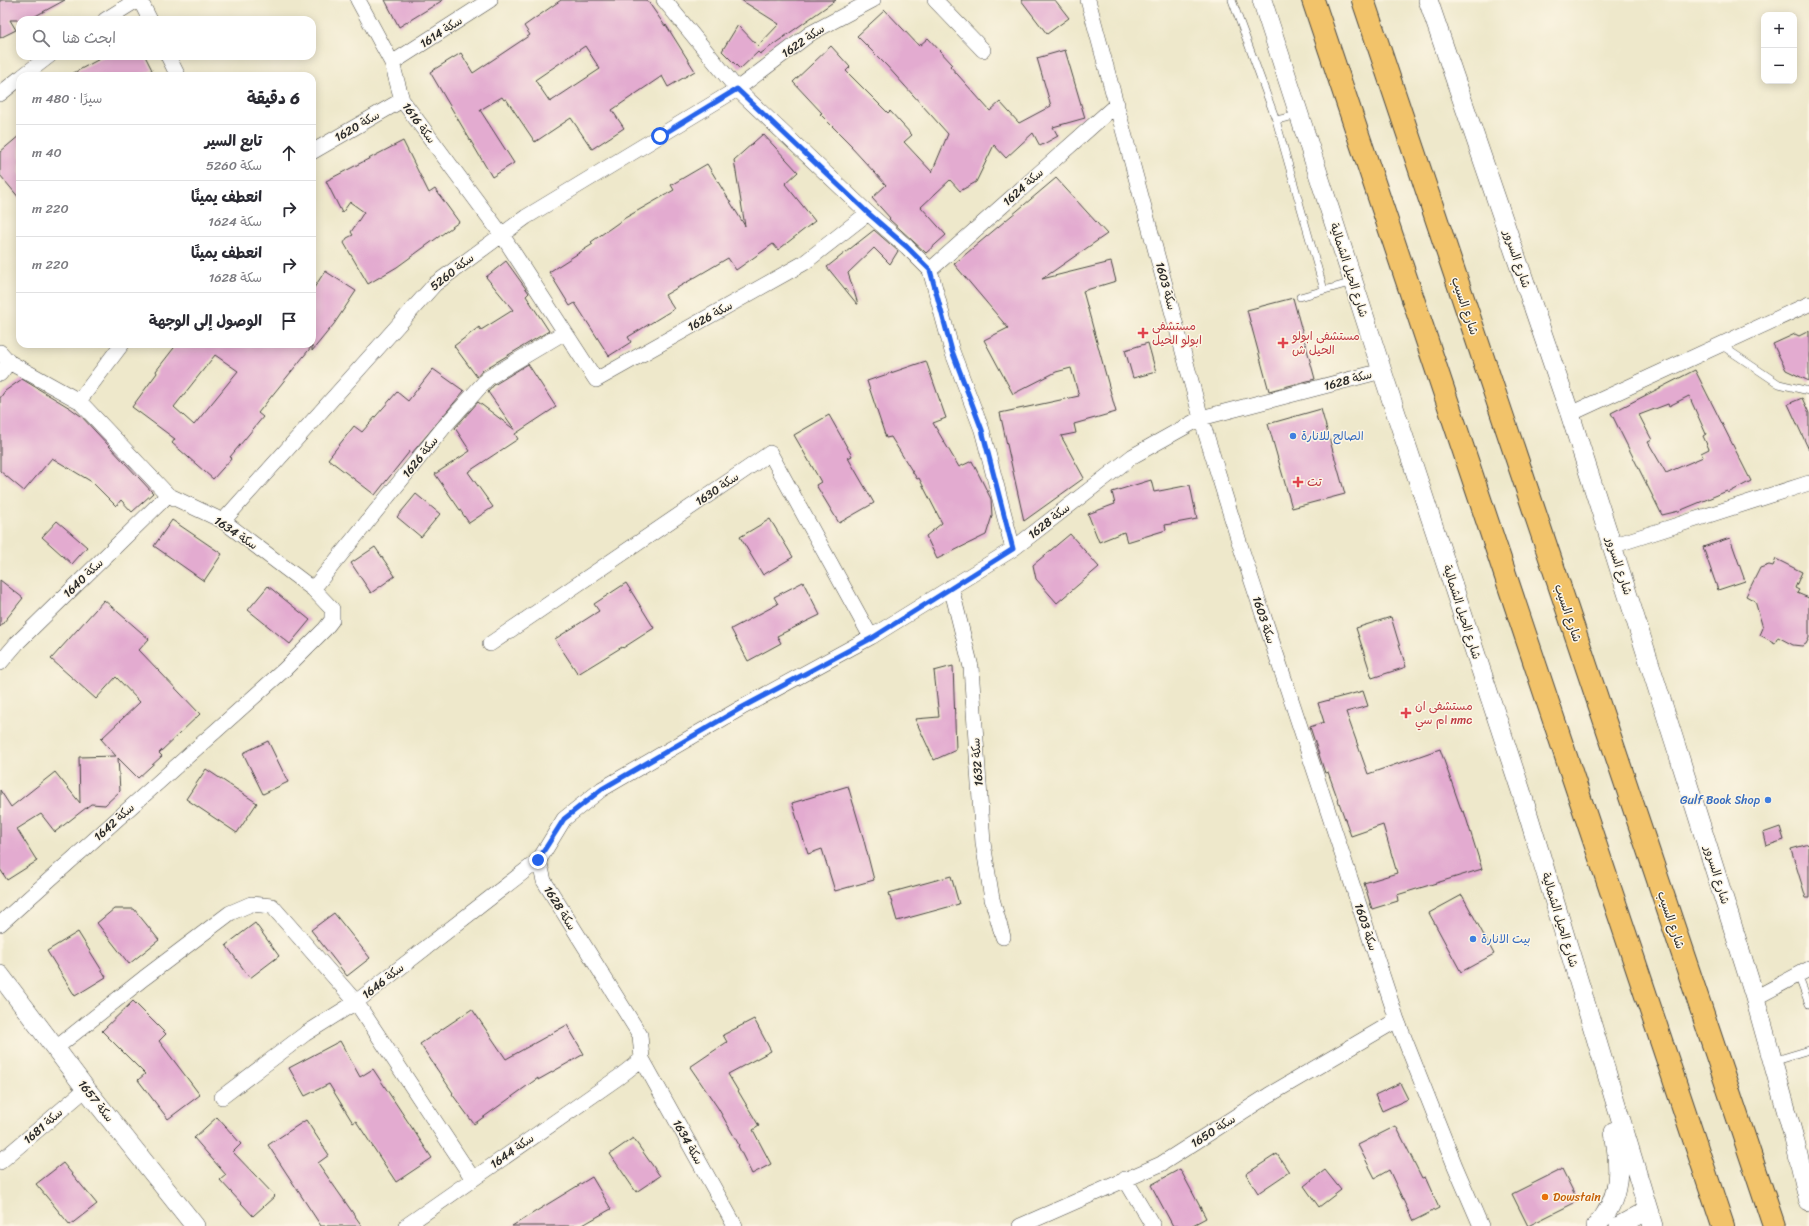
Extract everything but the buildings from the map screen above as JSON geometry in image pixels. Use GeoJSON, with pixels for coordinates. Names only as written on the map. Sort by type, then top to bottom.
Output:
{"type":"FeatureCollection","features":[{"type":"Feature","properties":{"kind":"highway"},"geometry":{"type":"LineString","coordinates":[[1313,0],[1723,1226]]}},
{"type":"Feature","properties":{"kind":"highway","name":"شارع السيب"},"geometry":{"type":"LineString","coordinates":[[1362,0],[1774,1226]]}},
{"type":"Feature","properties":{"kind":"street"},"geometry":{"type":"LineString","coordinates":[[111,16],[137,0]]}},
{"type":"Feature","properties":{"kind":"street"},"geometry":{"type":"LineString","coordinates":[[140,0],[148,16]]}},
{"type":"Feature","properties":{"kind":"street","name":"سكة 1616"},"geometry":{"type":"LineString","coordinates":[[358,0],[392,63],[402,100],[502,235]]}},
{"type":"Feature","properties":{"kind":"street","name":"سكة 1614"},"geometry":{"type":"LineString","coordinates":[[392,63],[490,0]]}},
{"type":"Feature","properties":{"kind":"street"},"geometry":{"type":"LineString","coordinates":[[664,0],[737,89],[930,270],[952,351],[982,430],[1013,549]]}},
{"type":"Feature","properties":{"kind":"street"},"geometry":{"type":"LineString","coordinates":[[934,0],[983,50]]}},
{"type":"Feature","properties":{"kind":"street","name":"سكة 1603"},"geometry":{"type":"LineString","coordinates":[[1088,0],[1202,418],[1242,551],[1397,1020],[1454,1166],[1481,1226]]}},
{"type":"Feature","properties":{"kind":"street","name":"شارع الحيل الشمالية"},"geometry":{"type":"LineString","coordinates":[[1262,0],[1382,371],[1521,791],[1651,1218]]}},
{"type":"Feature","properties":{"kind":"street","name":"شارع السرور"},"geometry":{"type":"LineString","coordinates":[[1428,0],[1570,414],[1612,546],[1755,998],[1794,1138],[1809,1202]]}},
{"type":"Feature","properties":{"kind":"street","name":"سكة 1622"},"geometry":{"type":"LineString","coordinates":[[737,89],[811,33],[865,2]]}},
{"type":"Feature","properties":{"kind":"street"},"geometry":{"type":"LineString","coordinates":[[28,72],[44,60]]}},
{"type":"Feature","properties":{"kind":"street"},"geometry":{"type":"LineString","coordinates":[[170,60],[176,72]]}},
{"type":"Feature","properties":{"kind":"street"},"geometry":{"type":"LineString","coordinates":[[0,94],[16,81]]}},
{"type":"Feature","properties":{"kind":"street","name":"سكة 5260"},"geometry":{"type":"LineString","coordinates":[[223,521],[435,284],[526,217],[737,89]]}},
{"type":"Feature","properties":{"kind":"street","name":"سكة 1620"},"geometry":{"type":"LineString","coordinates":[[316,150],[402,100]]}},
{"type":"Feature","properties":{"kind":"street","name":"سكة 1624"},"geometry":{"type":"LineString","coordinates":[[930,270],[1117,104]]}},
{"type":"Feature","properties":{"kind":"street","name":"سكة 1626"},"geometry":{"type":"LineString","coordinates":[[502,235],[596,380],[804,263],[868,213]]}},
{"type":"Feature","properties":{"kind":"street"},"geometry":{"type":"LineString","coordinates":[[1570,414],[1809,304]]}},
{"type":"Feature","properties":{"kind":"street","name":"سكة 1626"},"geometry":{"type":"LineString","coordinates":[[313,589],[444,428],[488,378],[564,332]]}},
{"type":"Feature","properties":{"kind":"street"},"geometry":{"type":"LineString","coordinates":[[79,401],[119,348]]}},
{"type":"Feature","properties":{"kind":"street","name":"سكة 1634"},"geometry":{"type":"LineString","coordinates":[[3,363],[79,401],[168,495],[223,521],[313,589],[332,609],[332,620],[325,629],[285,669],[228,719]]}},
{"type":"Feature","properties":{"kind":"street","name":"سكة 1628"},"geometry":{"type":"LineString","coordinates":[[642,1059],[640,1035],[544,881],[538,860],[564,819],[602,789],[741,708],[872,638],[1013,549],[1133,456],[1202,418],[1382,371]]}},
{"type":"Feature","properties":{"kind":"street","name":"سكة 1630"},"geometry":{"type":"LineString","coordinates":[[490,644],[770,453],[872,638]]}},
{"type":"Feature","properties":{"kind":"street"},"geometry":{"type":"LineString","coordinates":[[1612,546],[1809,483]]}},
{"type":"Feature","properties":{"kind":"street","name":"سكة 1640"},"geometry":{"type":"LineString","coordinates":[[0,663],[18,642],[168,495]]}},
{"type":"Feature","properties":{"kind":"street","name":"سكة 1632"},"geometry":{"type":"LineString","coordinates":[[951,587],[970,667],[983,842],[992,899],[1003,937]]}},
{"type":"Feature","properties":{"kind":"street","name":"سكة 1642"},"geometry":{"type":"LineString","coordinates":[[0,924],[228,719]]}},
{"type":"Feature","properties":{"kind":"street","name":"سكة 1646"},"geometry":{"type":"LineString","coordinates":[[473,1179],[356,1002],[538,860]]}},
{"type":"Feature","properties":{"kind":"street"},"geometry":{"type":"LineString","coordinates":[[56,1048],[144,978],[230,913],[252,904],[272,906],[356,1002],[305,1034],[222,1097]]}},
{"type":"Feature","properties":{"kind":"street"},"geometry":{"type":"LineString","coordinates":[[1755,998],[1803,972]]}},
{"type":"Feature","properties":{"kind":"street","name":"سكة 1657"},"geometry":{"type":"LineString","coordinates":[[0,975],[86,1089],[196,1226]]}},
{"type":"Feature","properties":{"kind":"street","name":"سكة 1650"},"geometry":{"type":"LineString","coordinates":[[1020,1226],[1161,1164],[1269,1095],[1397,1020]]}},
{"type":"Feature","properties":{"kind":"street","name":"سكة 1634"},"geometry":{"type":"LineString","coordinates":[[642,1059],[735,1226]]}},
{"type":"Feature","properties":{"kind":"street","name":"سكة 1644"},"geometry":{"type":"LineString","coordinates":[[406,1226],[619,1077],[642,1059]]}},
{"type":"Feature","properties":{"kind":"street"},"geometry":{"type":"LineString","coordinates":[[1596,1226],[1604,1217],[1613,1201],[1617,1183],[1619,1160],[1603,1060]]}},
{"type":"Feature","properties":{"kind":"street","name":"سكة 1681"},"geometry":{"type":"LineString","coordinates":[[0,1162],[86,1089]]}},
{"type":"Feature","properties":{"kind":"street","name":"شارع السرور"},"geometry":{"type":"LineString","coordinates":[[1794,1138],[1809,1163]]}},
{"type":"Feature","properties":{"kind":"street"},"geometry":{"type":"LineString","coordinates":[[1125,1179],[1153,1226]]}},
{"type":"Feature","properties":{"kind":"street"},"geometry":{"type":"LineString","coordinates":[[1619,1226],[1651,1218]]}},
{"type":"Feature","properties":{"kind":"lane"},"geometry":{"type":"LineString","coordinates":[[1232,0],[1276,120],[1324,290]]}},
{"type":"Feature","properties":{"kind":"lane"},"geometry":{"type":"LineString","coordinates":[[1276,120],[1299,115]]}},
{"type":"Feature","properties":{"kind":"lane"},"geometry":{"type":"LineString","coordinates":[[1300,297],[1353,282]]}},
{"type":"Feature","properties":{"kind":"lane"},"geometry":{"type":"LineString","coordinates":[[1721,345],[1779,384],[1809,391]]}},
{"type":"Feature","properties":{"kind":"lane"},"geometry":{"type":"LineString","coordinates":[[1803,972],[1809,1004]]}},
{"type":"Feature","properties":{"kind":"lane"},"geometry":{"type":"LineString","coordinates":[[1772,1061],[1809,1050]]}},
{"type":"Feature","properties":{"kind":"place","name":"مستشفى ابولو الحيل"},"geometry":{"type":"Point","coordinates":[1143,333]}},
{"type":"Feature","properties":{"kind":"place","name":"مستشفى ابولو الحيل ش"},"geometry":{"type":"Point","coordinates":[1283,343]}},
{"type":"Feature","properties":{"kind":"place","name":"الصالح للانارة"},"geometry":{"type":"Point","coordinates":[1293,436]}},
{"type":"Feature","properties":{"kind":"place","name":"تت"},"geometry":{"type":"Point","coordinates":[1298,482]}},
{"type":"Feature","properties":{"kind":"place","name":"مستشفى ان ام سي nmc"},"geometry":{"type":"Point","coordinates":[1406,713]}},
{"type":"Feature","properties":{"kind":"place","name":"Gulf Book Shop"},"geometry":{"type":"Point","coordinates":[1768,800]}},
{"type":"Feature","properties":{"kind":"place","name":"بيت الانارة"},"geometry":{"type":"Point","coordinates":[1473,939]}},
{"type":"Feature","properties":{"kind":"place","name":"Dowstain"},"geometry":{"type":"Point","coordinates":[1545,1197]}},
{"type":"Feature","properties":{"kind":"route"},"geometry":{"type":"LineString","coordinates":[[538,860],[564,819],[602,789],[741,708],[872,638],[1013,549],[982,430],[952,351],[930,270],[737,89],[660,136]]}}]}
